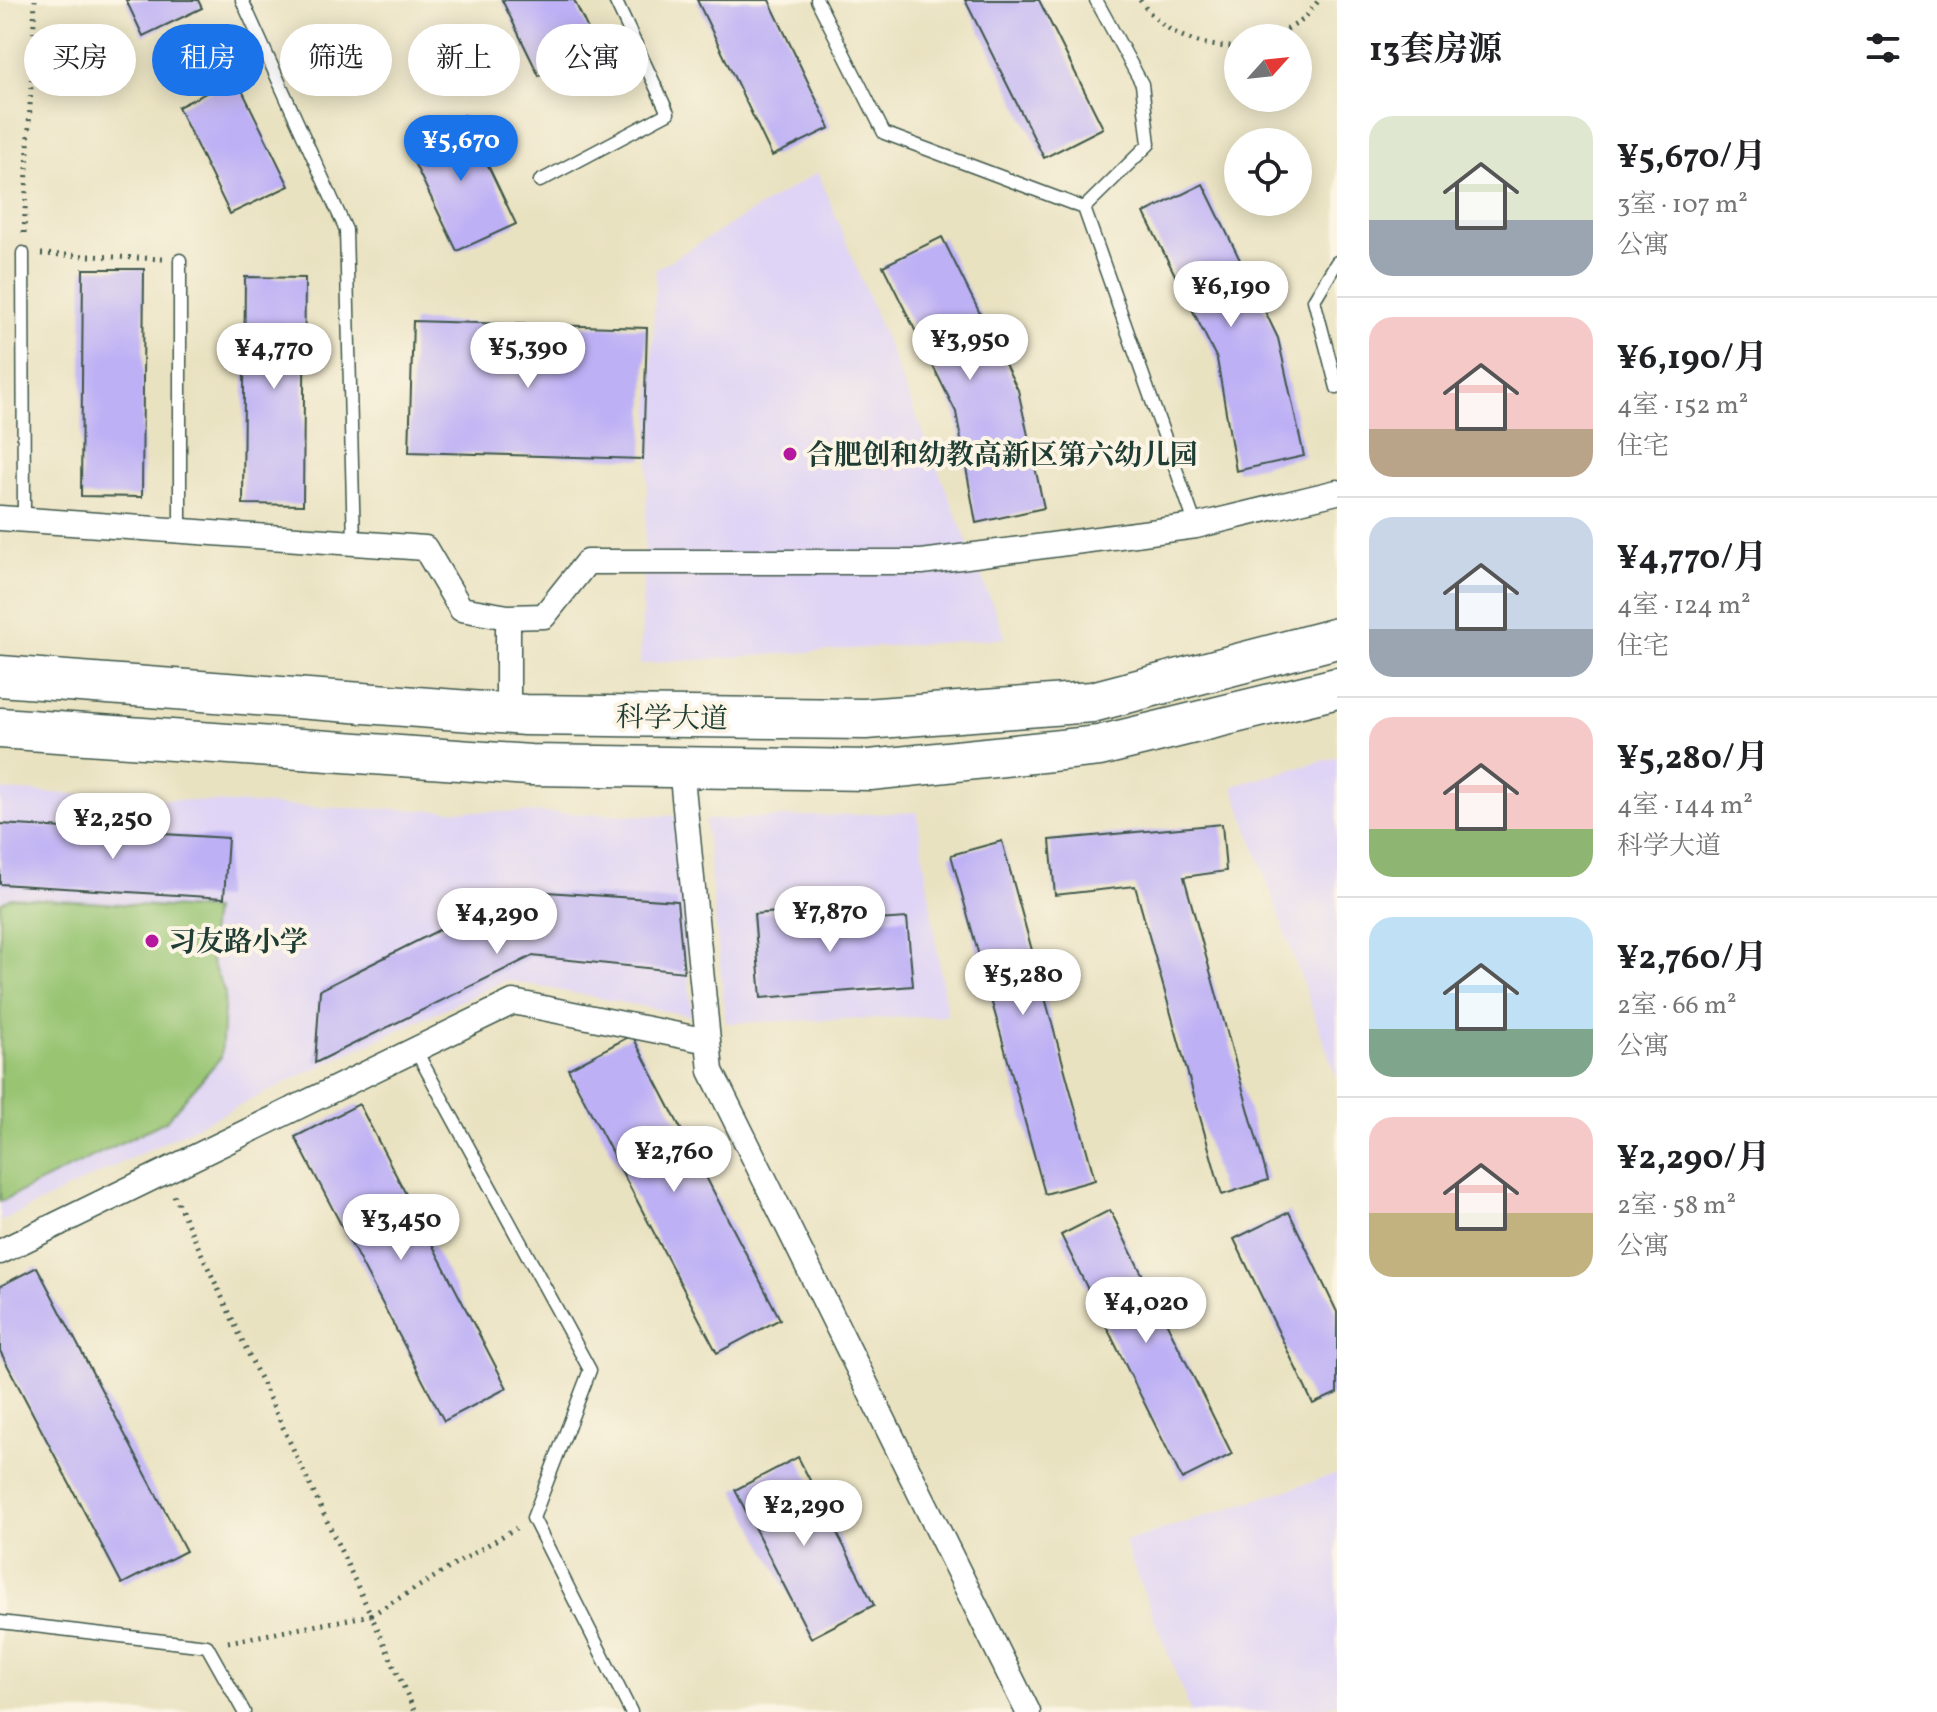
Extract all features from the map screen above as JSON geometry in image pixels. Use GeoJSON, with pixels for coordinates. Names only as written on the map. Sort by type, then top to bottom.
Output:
{"type":"FeatureCollection","features":[{"type":"Feature","properties":{"kind":"main road","name":"科学大道"},"geometry":{"type":"LineString","coordinates":[[0,676],[508,714],[865,719],[1092,702],[1337,638]]}},
{"type":"Feature","properties":{"kind":"main road","name":"科学大道"},"geometry":{"type":"LineString","coordinates":[[0,728],[530,765],[870,770],[1099,746],[1337,688]]}},
{"type":"Feature","properties":{"kind":"street"},"geometry":{"type":"LineString","coordinates":[[12,519],[425,548],[461,609],[508,617],[544,616],[587,562],[922,562],[1196,526],[1337,492]]}},
{"type":"Feature","properties":{"kind":"street"},"geometry":{"type":"LineString","coordinates":[[508,617],[508,714]]}},
{"type":"Feature","properties":{"kind":"street"},"geometry":{"type":"LineString","coordinates":[[681,767],[711,1071],[1028,1712]]}},
{"type":"Feature","properties":{"kind":"street"},"geometry":{"type":"LineString","coordinates":[[0,1252],[513,1002],[708,1041]]}},
{"type":"Feature","properties":{"kind":"lane"},"geometry":{"type":"LineString","coordinates":[[242,0],[346,230],[354,543]]}},
{"type":"Feature","properties":{"kind":"lane"},"geometry":{"type":"LineString","coordinates":[[540,181],[668,113],[615,0]]}},
{"type":"Feature","properties":{"kind":"lane"},"geometry":{"type":"LineString","coordinates":[[817,0],[884,133],[1084,208]]}},
{"type":"Feature","properties":{"kind":"lane"},"geometry":{"type":"LineString","coordinates":[[1084,208],[1149,144],[1142,84],[1096,0]]}},
{"type":"Feature","properties":{"kind":"lane"},"geometry":{"type":"LineString","coordinates":[[1084,208],[1196,526]]}},
{"type":"Feature","properties":{"kind":"lane"},"geometry":{"type":"LineString","coordinates":[[12,519],[23,253]]}},
{"type":"Feature","properties":{"kind":"lane"},"geometry":{"type":"LineString","coordinates":[[180,260],[180,531]]}},
{"type":"Feature","properties":{"kind":"lane"},"geometry":{"type":"LineString","coordinates":[[1337,262],[1314,300],[1337,388]]}},
{"type":"Feature","properties":{"kind":"lane"},"geometry":{"type":"LineString","coordinates":[[415,1049],[590,1370],[533,1518],[631,1712]]}},
{"type":"Feature","properties":{"kind":"lane"},"geometry":{"type":"LineString","coordinates":[[0,1622],[207,1646],[244,1712]]}},
{"type":"Feature","properties":{"kind":"path"},"geometry":{"type":"LineString","coordinates":[[35,0],[23,253],[180,260]]}},
{"type":"Feature","properties":{"kind":"path"},"geometry":{"type":"LineString","coordinates":[[1140,0],[1161,24],[1180,36],[1200,44],[1224,48]]}},
{"type":"Feature","properties":{"kind":"path"},"geometry":{"type":"LineString","coordinates":[[1296,24],[1319,0]]}},
{"type":"Feature","properties":{"kind":"path"},"geometry":{"type":"LineString","coordinates":[[163,1172],[415,1712]]}},
{"type":"Feature","properties":{"kind":"path"},"geometry":{"type":"LineString","coordinates":[[207,1646],[371,1615],[533,1518]]}},
{"type":"Feature","properties":{"kind":"shaded area","name":"合肥创和幼教高新区第六幼儿园"},"geometry":{"type":"Polygon","coordinates":[[[818,172],[1006,638],[640,664],[656,269],[818,172]]]}},
{"type":"Feature","properties":{"kind":"shaded area"},"geometry":{"type":"Polygon","coordinates":[[[1337,757],[1337,1079],[1233,786],[1337,757]]]}},
{"type":"Feature","properties":{"kind":"shaded area"},"geometry":{"type":"Polygon","coordinates":[[[0,790],[307,807],[676,816],[692,1016],[506,980],[0,1222],[0,790]]]}},
{"type":"Feature","properties":{"kind":"shaded area"},"geometry":{"type":"Polygon","coordinates":[[[917,812],[947,1016],[726,1023],[705,820],[917,812]]]}},
{"type":"Feature","properties":{"kind":"shaded area"},"geometry":{"type":"Polygon","coordinates":[[[1337,1474],[1337,1703],[1308,1712],[1191,1712],[1124,1542],[1337,1474]]]}},
{"type":"Feature","properties":{"kind":"green space"},"geometry":{"type":"Polygon","coordinates":[[[11,897],[213,910],[208,954],[225,993],[221,1057],[166,1121],[0,1202],[0,903],[11,897]]]}},
{"type":"Feature","properties":{"kind":"building"},"geometry":{"type":"Polygon","coordinates":[[[126,0],[198,0],[202,8],[168,24],[152,24],[152,32],[143,36],[126,0]]]}},
{"type":"Feature","properties":{"kind":"building"},"geometry":{"type":"Polygon","coordinates":[[[502,0],[574,0],[586,24],[536,24],[536,70],[520,37],[520,24],[514,24],[502,0]]]}},
{"type":"Feature","properties":{"kind":"building"},"geometry":{"type":"Polygon","coordinates":[[[697,0],[769,0],[830,128],[772,156],[697,0]]]}},
{"type":"Feature","properties":{"kind":"building"},"geometry":{"type":"Polygon","coordinates":[[[965,0],[1039,0],[1103,128],[1044,158],[965,0]]]}},
{"type":"Feature","properties":{"kind":"building"},"geometry":{"type":"Polygon","coordinates":[[[200,96],[245,96],[289,186],[230,214],[178,107],[200,96]]]}},
{"type":"Feature","properties":{"kind":"building"},"geometry":{"type":"Polygon","coordinates":[[[464,115],[516,224],[457,251],[405,144],[464,115]]]}},
{"type":"Feature","properties":{"kind":"building"},"geometry":{"type":"Polygon","coordinates":[[[1203,184],[1278,338],[1304,456],[1236,471],[1217,359],[1144,213],[1203,184]]]}},
{"type":"Feature","properties":{"kind":"building"},"geometry":{"type":"Polygon","coordinates":[[[942,237],[1018,390],[1044,508],[976,523],[956,412],[883,266],[942,237]]]}},
{"type":"Feature","properties":{"kind":"building"},"geometry":{"type":"Polygon","coordinates":[[[83,269],[144,269],[142,497],[81,496],[83,269]]]}},
{"type":"Feature","properties":{"kind":"building"},"geometry":{"type":"Polygon","coordinates":[[[245,277],[305,278],[303,505],[243,504],[245,277]]]}},
{"type":"Feature","properties":{"kind":"building"},"geometry":{"type":"Polygon","coordinates":[[[413,321],[647,328],[643,459],[409,452],[413,321]]]}},
{"type":"Feature","properties":{"kind":"building"},"geometry":{"type":"Polygon","coordinates":[[[0,824],[228,838],[224,898],[0,884],[0,824]]]}},
{"type":"Feature","properties":{"kind":"building"},"geometry":{"type":"Polygon","coordinates":[[[1222,824],[1226,871],[1184,877],[1268,1180],[1222,1195],[1135,886],[1055,895],[1050,840],[1222,824]]]}},
{"type":"Feature","properties":{"kind":"building"},"geometry":{"type":"Polygon","coordinates":[[[1002,841],[1095,1180],[1045,1194],[951,855],[1002,841]]]}},
{"type":"Feature","properties":{"kind":"building"},"geometry":{"type":"Polygon","coordinates":[[[518,890],[677,901],[684,972],[532,956],[315,1063],[320,990],[518,890]]]}},
{"type":"Feature","properties":{"kind":"building"},"geometry":{"type":"Polygon","coordinates":[[[828,908],[830,923],[907,918],[913,986],[761,998],[754,914],[828,908]]]}},
{"type":"Feature","properties":{"kind":"building"},"geometry":{"type":"Polygon","coordinates":[[[632,1035],[780,1319],[717,1353],[568,1069],[632,1035]]]}},
{"type":"Feature","properties":{"kind":"building"},"geometry":{"type":"Polygon","coordinates":[[[359,1104],[507,1388],[444,1421],[295,1137],[359,1104]]]}},
{"type":"Feature","properties":{"kind":"building"},"geometry":{"type":"Polygon","coordinates":[[[1110,1210],[1232,1454],[1182,1479],[1061,1235],[1110,1210]]]}},
{"type":"Feature","properties":{"kind":"building"},"geometry":{"type":"Polygon","coordinates":[[[1289,1212],[1337,1312],[1337,1393],[1313,1404],[1234,1239],[1289,1212]]]}},
{"type":"Feature","properties":{"kind":"building"},"geometry":{"type":"Polygon","coordinates":[[[37,1267],[186,1551],[122,1584],[0,1351],[0,1286],[37,1267]]]}},
{"type":"Feature","properties":{"kind":"building"},"geometry":{"type":"Polygon","coordinates":[[[798,1457],[874,1605],[811,1638],[735,1490],[798,1457]]]}},
{"type":"Feature","properties":{"kind":"place","name":"合肥创和幼教高新区第六幼儿园"},"geometry":{"type":"Point","coordinates":[790,454]}},
{"type":"Feature","properties":{"kind":"place","name":"习友路小学"},"geometry":{"type":"Point","coordinates":[152,941]}}]}
